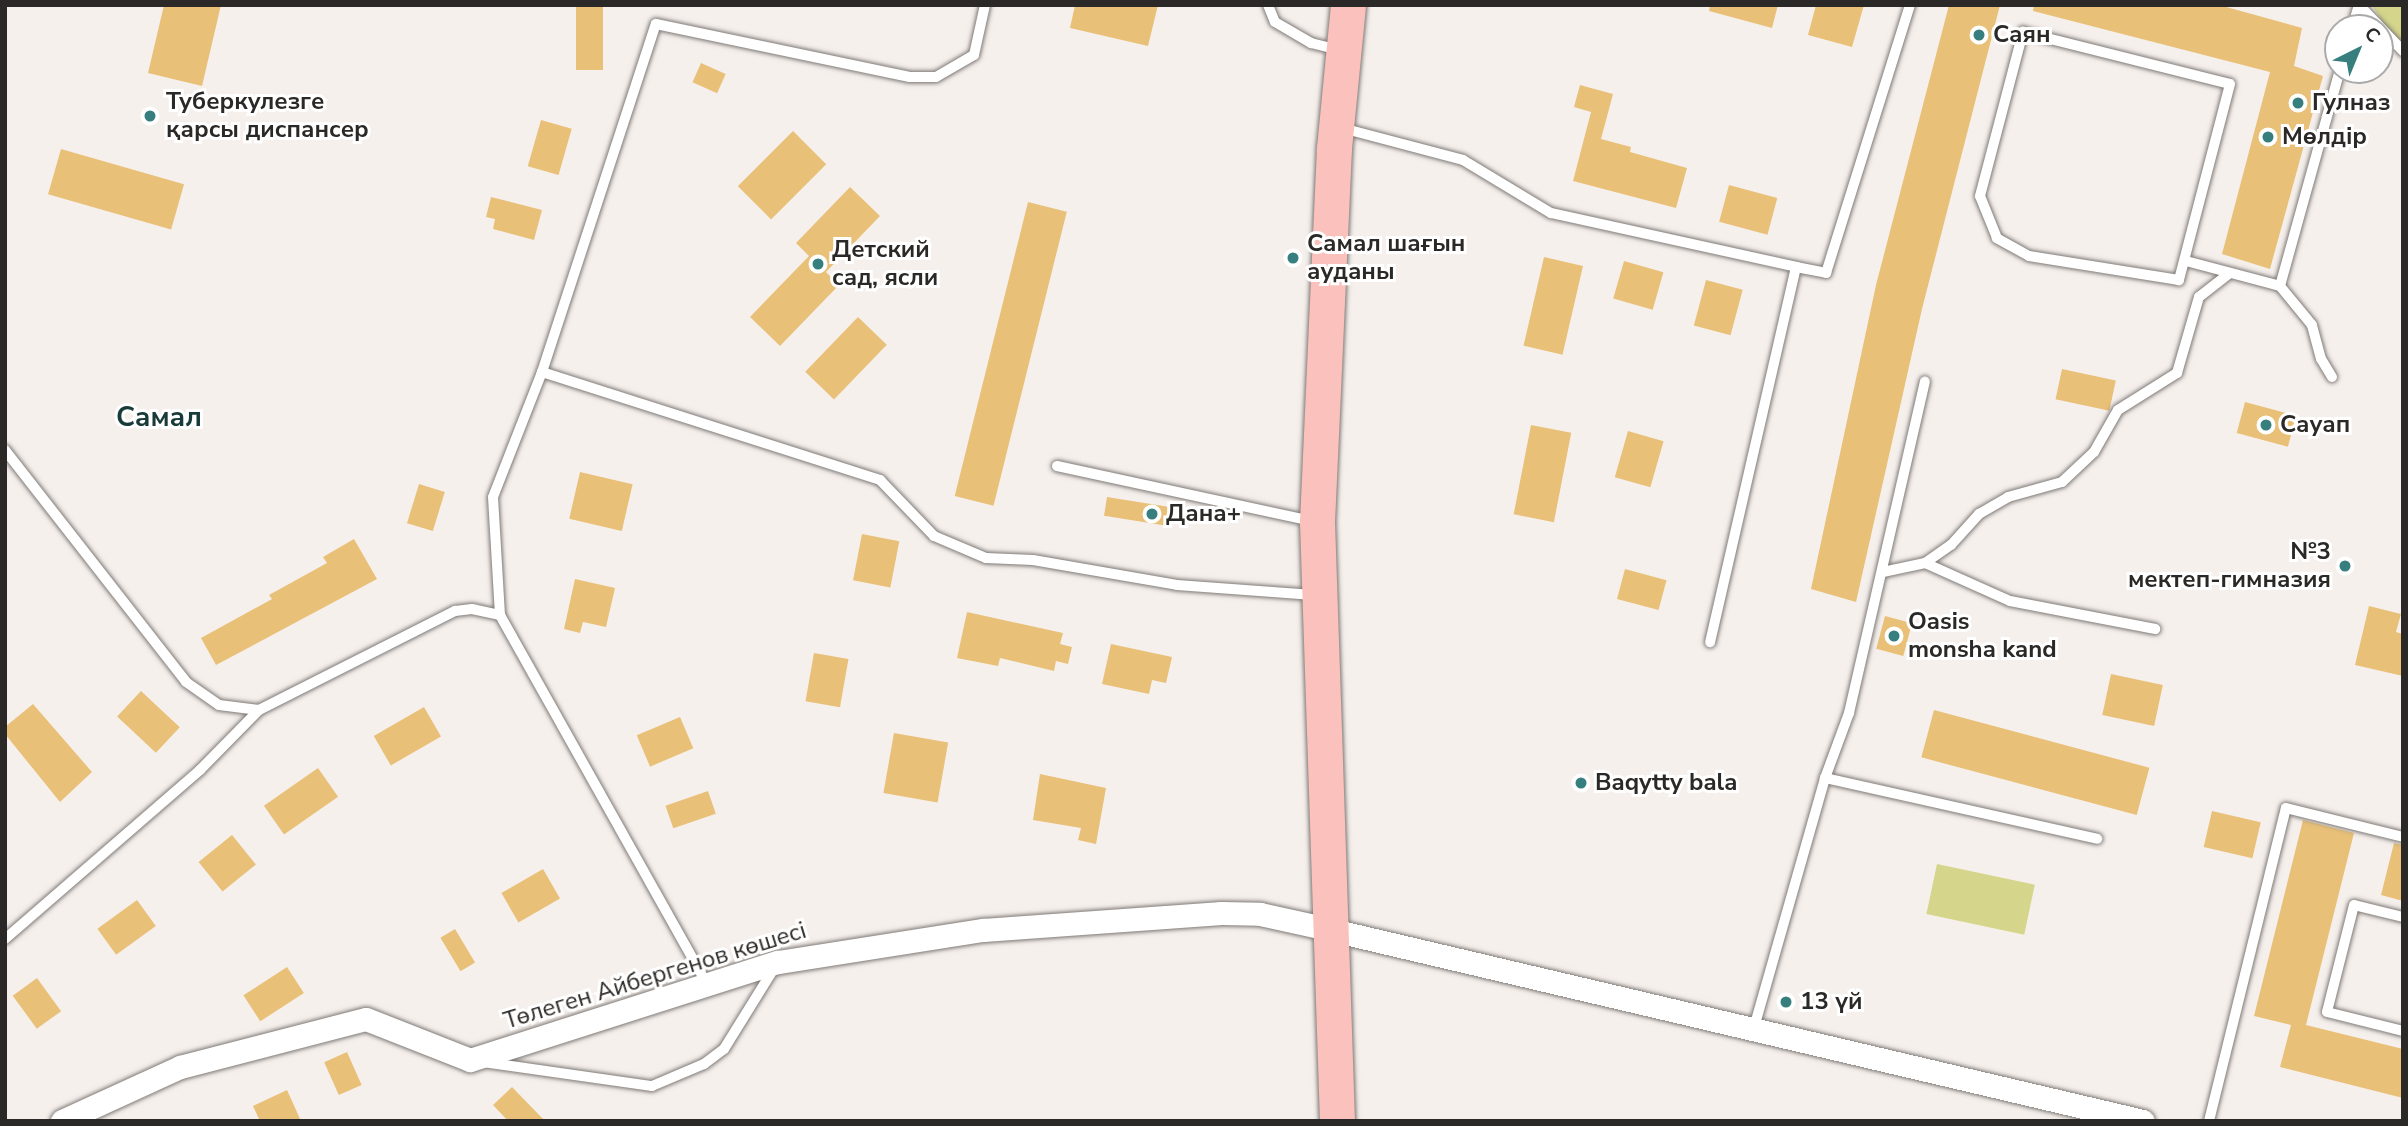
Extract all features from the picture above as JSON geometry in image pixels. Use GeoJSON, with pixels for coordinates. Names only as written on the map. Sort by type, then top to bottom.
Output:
{"type":"FeatureCollection","features":[{"type":"Feature","properties":{"kind":"main road"},"geometry":{"type":"LineString","coordinates":[[1337,1121],[1328,929],[1317,523],[1336,127],[1348,5]]}},
{"type":"Feature","properties":{"kind":"street","name":"Төлеген Айбергенов көшесі"},"geometry":{"type":"LineString","coordinates":[[470,1060],[778,962],[983,930],[1182,914],[1260,915],[2143,1121]]}},
{"type":"Feature","properties":{"kind":"street"},"geometry":{"type":"LineString","coordinates":[[62,1121],[180,1067],[366,1019],[470,1060]]}},
{"type":"Feature","properties":{"kind":"lane"},"geometry":{"type":"LineString","coordinates":[[706,984],[500,615],[493,497],[542,372],[656,24],[909,77],[936,77],[974,55],[985,5]]}},
{"type":"Feature","properties":{"kind":"lane"},"geometry":{"type":"LineString","coordinates":[[1268,5],[1275,22],[1311,43],[1343,51]]}},
{"type":"Feature","properties":{"kind":"lane"},"geometry":{"type":"LineString","coordinates":[[1336,127],[1463,160],[1551,214],[1826,273],[1910,5]]}},
{"type":"Feature","properties":{"kind":"lane"},"geometry":{"type":"LineString","coordinates":[[2359,5],[2403,51]]}},
{"type":"Feature","properties":{"kind":"lane"},"geometry":{"type":"LineString","coordinates":[[2023,32],[2230,84],[2186,261],[2179,281],[2029,256],[1997,238],[1980,196],[2023,32]]}},
{"type":"Feature","properties":{"kind":"lane"},"geometry":{"type":"LineString","coordinates":[[2280,286],[2336,84]]}},
{"type":"Feature","properties":{"kind":"lane"},"geometry":{"type":"LineString","coordinates":[[2186,261],[2280,286],[2312,325],[2321,359],[2332,377]]}},
{"type":"Feature","properties":{"kind":"lane"},"geometry":{"type":"LineString","coordinates":[[1710,642],[1796,267]]}},
{"type":"Feature","properties":{"kind":"lane"},"geometry":{"type":"LineString","coordinates":[[1883,572],[1926,563],[1951,545],[1979,514],[2008,497],[2062,482],[2094,453],[2118,410],[2177,373],[2199,297],[2230,273]]}},
{"type":"Feature","properties":{"kind":"lane"},"geometry":{"type":"LineString","coordinates":[[542,372],[880,480],[934,536],[986,558],[1033,560],[1177,585],[1321,596]]}},
{"type":"Feature","properties":{"kind":"lane"},"geometry":{"type":"LineString","coordinates":[[1753,1031],[1825,778],[1849,713],[1925,382]]}},
{"type":"Feature","properties":{"kind":"lane"},"geometry":{"type":"LineString","coordinates":[[5,450],[187,682],[219,705],[259,710]]}},
{"type":"Feature","properties":{"kind":"lane"},"geometry":{"type":"LineString","coordinates":[[1057,466],[1317,523]]}},
{"type":"Feature","properties":{"kind":"lane"},"geometry":{"type":"LineString","coordinates":[[1926,563],[2010,601],[2155,629]]}},
{"type":"Feature","properties":{"kind":"lane"},"geometry":{"type":"LineString","coordinates":[[5,939],[200,770],[259,710],[426,622],[472,609],[500,615]]}},
{"type":"Feature","properties":{"kind":"lane"},"geometry":{"type":"LineString","coordinates":[[1825,778],[2097,839]]}},
{"type":"Feature","properties":{"kind":"lane"},"geometry":{"type":"LineString","coordinates":[[2209,1121],[2286,808],[2403,837]]}},
{"type":"Feature","properties":{"kind":"lane"},"geometry":{"type":"LineString","coordinates":[[2403,917],[2354,905],[2327,1012],[2403,1031]]}},
{"type":"Feature","properties":{"kind":"lane"},"geometry":{"type":"LineString","coordinates":[[470,1060],[652,1086],[704,1064],[724,1049],[778,962]]}},
{"type":"Feature","properties":{"kind":"green space"},"geometry":{"type":"Polygon","coordinates":[[[2403,5],[2403,53],[2394,39],[2394,14],[2378,14],[2373,7],[2403,5]]]}},
{"type":"Feature","properties":{"kind":"green space"},"geometry":{"type":"Polygon","coordinates":[[[1937,864],[2035,885],[2024,935],[1926,914],[1937,864]]]}},
{"type":"Feature","properties":{"kind":"building"},"geometry":{"type":"Polygon","coordinates":[[[164,5],[221,5],[202,86],[148,73],[164,5]]]}},
{"type":"Feature","properties":{"kind":"building"},"geometry":{"type":"Polygon","coordinates":[[[576,5],[603,5],[603,70],[576,70],[576,5]]]}},
{"type":"Feature","properties":{"kind":"building"},"geometry":{"type":"Polygon","coordinates":[[[1075,5],[1158,5],[1148,46],[1070,28],[1075,5]]]}},
{"type":"Feature","properties":{"kind":"building"},"geometry":{"type":"Polygon","coordinates":[[[1710,5],[1778,5],[1772,28],[1709,11],[1710,5]]]}},
{"type":"Feature","properties":{"kind":"building"},"geometry":{"type":"Polygon","coordinates":[[[1816,5],[1864,5],[1852,47],[1808,35],[1816,5]]]}},
{"type":"Feature","properties":{"kind":"building"},"geometry":{"type":"Polygon","coordinates":[[[1949,5],[2000,5],[1922,309],[1856,602],[1811,589],[1876,285],[1949,5]]]}},
{"type":"Feature","properties":{"kind":"building"},"geometry":{"type":"Polygon","coordinates":[[[2034,5],[2219,5],[2302,28],[2294,66],[2323,76],[2270,269],[2222,254],[2270,72],[2033,11],[2034,5]]]}},
{"type":"Feature","properties":{"kind":"building"},"geometry":{"type":"Polygon","coordinates":[[[701,63],[726,74],[717,93],[692,82],[701,63]]]}},
{"type":"Feature","properties":{"kind":"building"},"geometry":{"type":"Polygon","coordinates":[[[1580,85],[1613,94],[1601,139],[1631,147],[1630,152],[1687,168],[1676,208],[1573,181],[1591,112],[1574,107],[1580,85]]]}},
{"type":"Feature","properties":{"kind":"building"},"geometry":{"type":"Polygon","coordinates":[[[541,120],[572,129],[559,175],[528,166],[541,120]]]}},
{"type":"Feature","properties":{"kind":"building"},"geometry":{"type":"Polygon","coordinates":[[[793,131],[826,164],[771,219],[738,186],[793,131]]]}},
{"type":"Feature","properties":{"kind":"building"},"geometry":{"type":"Polygon","coordinates":[[[61,149],[184,184],[171,229],[48,194],[61,149]]]}},
{"type":"Feature","properties":{"kind":"building"},"geometry":{"type":"Polygon","coordinates":[[[1729,185],[1777,198],[1767,235],[1719,222],[1729,185]]]}},
{"type":"Feature","properties":{"kind":"building"},"geometry":{"type":"Polygon","coordinates":[[[850,187],[880,216],[826,272],[839,285],[780,346],[750,317],[809,256],[796,243],[850,187]]]}},
{"type":"Feature","properties":{"kind":"building"},"geometry":{"type":"Polygon","coordinates":[[[491,197],[542,210],[534,240],[493,229],[495,219],[486,217],[491,197]]]}},
{"type":"Feature","properties":{"kind":"building"},"geometry":{"type":"Polygon","coordinates":[[[1028,202],[1067,212],[994,506],[955,496],[1028,202]]]}},
{"type":"Feature","properties":{"kind":"building"},"geometry":{"type":"Polygon","coordinates":[[[1544,257],[1583,266],[1563,355],[1524,346],[1544,257]]]}},
{"type":"Feature","properties":{"kind":"building"},"geometry":{"type":"Polygon","coordinates":[[[1624,261],[1663,272],[1653,310],[1613,298],[1624,261]]]}},
{"type":"Feature","properties":{"kind":"building"},"geometry":{"type":"Polygon","coordinates":[[[1706,280],[1743,290],[1731,335],[1694,325],[1706,280]]]}},
{"type":"Feature","properties":{"kind":"building"},"geometry":{"type":"Polygon","coordinates":[[[858,317],[887,345],[834,399],[805,372],[858,317]]]}},
{"type":"Feature","properties":{"kind":"building"},"geometry":{"type":"Polygon","coordinates":[[[2062,369],[2116,380],[2109,411],[2056,399],[2062,369]]]}},
{"type":"Feature","properties":{"kind":"building","name":"Сауап"},"geometry":{"type":"Polygon","coordinates":[[[2245,402],[2296,416],[2288,447],[2237,433],[2245,402]]]}},
{"type":"Feature","properties":{"kind":"building"},"geometry":{"type":"Polygon","coordinates":[[[1531,425],[1571,433],[1554,522],[1514,514],[1531,425]]]}},
{"type":"Feature","properties":{"kind":"building"},"geometry":{"type":"Polygon","coordinates":[[[1628,431],[1664,441],[1650,487],[1615,477],[1628,431]]]}},
{"type":"Feature","properties":{"kind":"building"},"geometry":{"type":"Polygon","coordinates":[[[580,472],[633,484],[622,531],[569,519],[580,472]]]}},
{"type":"Feature","properties":{"kind":"building"},"geometry":{"type":"Polygon","coordinates":[[[419,484],[445,492],[433,531],[407,523],[419,484]]]}},
{"type":"Feature","properties":{"kind":"building"},"geometry":{"type":"Polygon","coordinates":[[[1107,497],[1171,507],[1168,526],[1104,516],[1107,497]]]}},
{"type":"Feature","properties":{"kind":"building"},"geometry":{"type":"Polygon","coordinates":[[[862,534],[899,541],[890,587],[853,580],[862,534]]]}},
{"type":"Feature","properties":{"kind":"building"},"geometry":{"type":"Polygon","coordinates":[[[354,539],[377,579],[216,665],[201,638],[272,599],[269,595],[327,563],[323,557],[354,539]]]}},
{"type":"Feature","properties":{"kind":"building"},"geometry":{"type":"Polygon","coordinates":[[[1625,569],[1667,580],[1659,610],[1617,599],[1625,569]]]}},
{"type":"Feature","properties":{"kind":"building"},"geometry":{"type":"Polygon","coordinates":[[[575,579],[615,588],[606,627],[583,622],[580,633],[564,629],[575,579]]]}},
{"type":"Feature","properties":{"kind":"building"},"geometry":{"type":"Polygon","coordinates":[[[2369,606],[2401,614],[2396,632],[2403,634],[2403,676],[2355,665],[2369,606]]]}},
{"type":"Feature","properties":{"kind":"building"},"geometry":{"type":"Polygon","coordinates":[[[967,612],[1063,633],[1060,644],[1072,647],[1068,664],[1056,661],[1054,671],[1000,658],[998,666],[957,658],[967,612]]]}},
{"type":"Feature","properties":{"kind":"building","name":"Oasis monsha kand"},"geometry":{"type":"Polygon","coordinates":[[[1885,616],[1912,623],[1903,656],[1876,649],[1885,616]]]}},
{"type":"Feature","properties":{"kind":"building"},"geometry":{"type":"Polygon","coordinates":[[[1111,644],[1172,657],[1166,683],[1152,680],[1149,694],[1102,684],[1111,644]]]}},
{"type":"Feature","properties":{"kind":"building"},"geometry":{"type":"Polygon","coordinates":[[[814,653],[848,659],[840,707],[805,701],[814,653]]]}},
{"type":"Feature","properties":{"kind":"building"},"geometry":{"type":"Polygon","coordinates":[[[2111,674],[2163,685],[2154,726],[2102,715],[2111,674]]]}},
{"type":"Feature","properties":{"kind":"building"},"geometry":{"type":"Polygon","coordinates":[[[141,691],[180,727],[156,753],[117,717],[141,691]]]}},
{"type":"Feature","properties":{"kind":"building"},"geometry":{"type":"Polygon","coordinates":[[[33,704],[92,772],[60,802],[5,734],[5,727],[33,704]]]}},
{"type":"Feature","properties":{"kind":"building"},"geometry":{"type":"Polygon","coordinates":[[[424,707],[441,736],[391,765],[374,736],[424,707]]]}},
{"type":"Feature","properties":{"kind":"building"},"geometry":{"type":"Polygon","coordinates":[[[1934,710],[2149,768],[2137,815],[1921,757],[1934,710]]]}},
{"type":"Feature","properties":{"kind":"building"},"geometry":{"type":"Polygon","coordinates":[[[680,717],[693,748],[650,767],[637,735],[680,717]]]}},
{"type":"Feature","properties":{"kind":"building"},"geometry":{"type":"Polygon","coordinates":[[[894,733],[948,743],[938,803],[883,793],[894,733]]]}},
{"type":"Feature","properties":{"kind":"building"},"geometry":{"type":"Polygon","coordinates":[[[318,768],[338,797],[284,835],[264,806],[318,768]]]}},
{"type":"Feature","properties":{"kind":"building"},"geometry":{"type":"Polygon","coordinates":[[[1040,774],[1106,788],[1096,844],[1078,840],[1081,828],[1033,820],[1040,774]]]}},
{"type":"Feature","properties":{"kind":"building"},"geometry":{"type":"Polygon","coordinates":[[[708,791],[716,814],[673,828],[665,806],[708,791]]]}},
{"type":"Feature","properties":{"kind":"building"},"geometry":{"type":"Polygon","coordinates":[[[2212,811],[2261,822],[2252,858],[2204,847],[2212,811]]]}},
{"type":"Feature","properties":{"kind":"building"},"geometry":{"type":"Polygon","coordinates":[[[2303,820],[2354,833],[2306,1025],[2403,1049],[2403,1098],[2280,1067],[2291,1025],[2254,1016],[2303,820]]]}},
{"type":"Feature","properties":{"kind":"building"},"geometry":{"type":"Polygon","coordinates":[[[232,835],[256,865],[222,892],[199,862],[232,835]]]}},
{"type":"Feature","properties":{"kind":"building"},"geometry":{"type":"Polygon","coordinates":[[[2394,843],[2403,845],[2403,901],[2381,895],[2394,843]]]}},
{"type":"Feature","properties":{"kind":"building"},"geometry":{"type":"Polygon","coordinates":[[[543,869],[560,898],[518,922],[501,893],[543,869]]]}},
{"type":"Feature","properties":{"kind":"building"},"geometry":{"type":"Polygon","coordinates":[[[137,900],[156,926],[116,955],[97,929],[137,900]]]}},
{"type":"Feature","properties":{"kind":"building"},"geometry":{"type":"Polygon","coordinates":[[[455,929],[475,962],[461,971],[440,938],[455,929]]]}},
{"type":"Feature","properties":{"kind":"building"},"geometry":{"type":"Polygon","coordinates":[[[287,967],[304,993],[260,1021],[243,995],[287,967]]]}},
{"type":"Feature","properties":{"kind":"building"},"geometry":{"type":"Polygon","coordinates":[[[37,978],[61,1011],[37,1029],[13,996],[37,978]]]}},
{"type":"Feature","properties":{"kind":"building"},"geometry":{"type":"Polygon","coordinates":[[[347,1052],[362,1085],[339,1095],[324,1062],[347,1052]]]}},
{"type":"Feature","properties":{"kind":"building"},"geometry":{"type":"Polygon","coordinates":[[[512,1087],[545,1121],[508,1121],[493,1105],[512,1087]]]}},
{"type":"Feature","properties":{"kind":"building"},"geometry":{"type":"Polygon","coordinates":[[[287,1090],[301,1121],[260,1121],[253,1106],[287,1090]]]}},
{"type":"Feature","properties":{"kind":"place","name":"Саян"},"geometry":{"type":"Point","coordinates":[1979,35]}},
{"type":"Feature","properties":{"kind":"place","name":"Гулназ"},"geometry":{"type":"Point","coordinates":[2298,103]}},
{"type":"Feature","properties":{"kind":"place","name":"Туберкулезге қарсы диспансер"},"geometry":{"type":"Point","coordinates":[150,116]}},
{"type":"Feature","properties":{"kind":"place","name":"Мөлдір"},"geometry":{"type":"Point","coordinates":[2268,137]}},
{"type":"Feature","properties":{"kind":"place","name":"Самал шағын ауданы"},"geometry":{"type":"Point","coordinates":[1293,258]}},
{"type":"Feature","properties":{"kind":"place","name":"Детский сад, ясли"},"geometry":{"type":"Point","coordinates":[818,264]}},
{"type":"Feature","properties":{"kind":"place","name":"Сауап"},"geometry":{"type":"Point","coordinates":[2266,425]}},
{"type":"Feature","properties":{"kind":"place","name":"Дана+"},"geometry":{"type":"Point","coordinates":[1152,514]}},
{"type":"Feature","properties":{"kind":"place","name":"№3 мектеп-гимназия"},"geometry":{"type":"Point","coordinates":[2345,566]}},
{"type":"Feature","properties":{"kind":"place","name":"Oasis monsha kand"},"geometry":{"type":"Point","coordinates":[1894,636]}},
{"type":"Feature","properties":{"kind":"place","name":"Baqytty bala"},"geometry":{"type":"Point","coordinates":[1581,783]}},
{"type":"Feature","properties":{"kind":"place","name":"13 үй"},"geometry":{"type":"Point","coordinates":[1786,1002]}},
{"type":"Feature","properties":{"kind":"district","name":"Самал"},"geometry":{"type":"Point","coordinates":[159,417]}}]}
